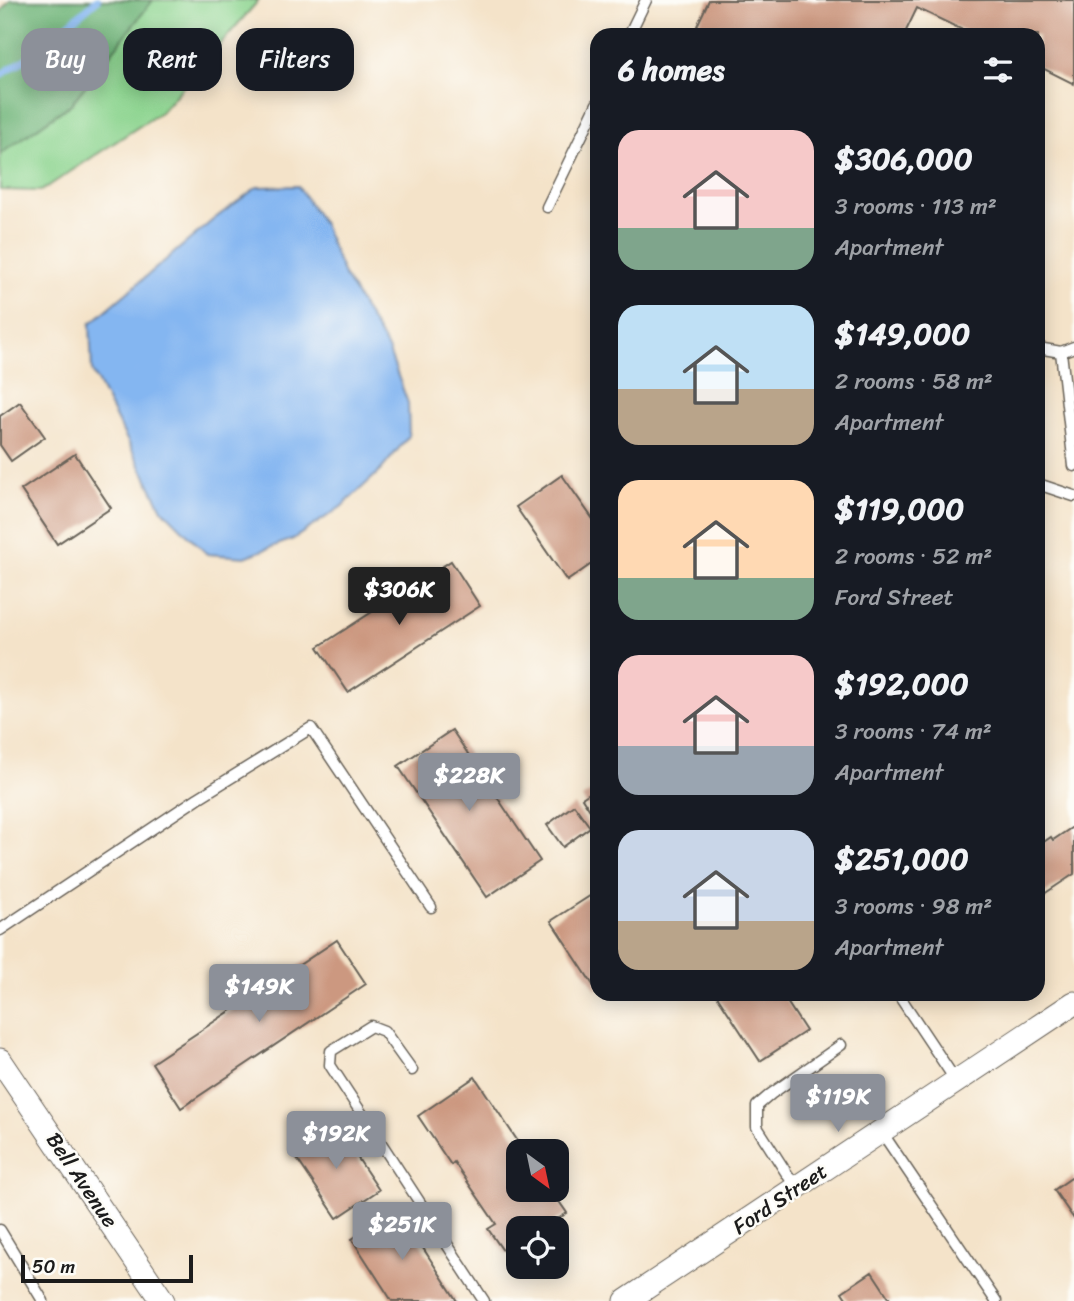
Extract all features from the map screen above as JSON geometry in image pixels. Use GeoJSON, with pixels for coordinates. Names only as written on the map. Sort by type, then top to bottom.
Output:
{"type":"FeatureCollection","features":[{"type":"Feature","properties":{"kind":"street","name":"Ford Street"},"geometry":{"type":"LineString","coordinates":[[629,1300],[1074,1003]]}},
{"type":"Feature","properties":{"kind":"street","name":"Bell Avenue"},"geometry":{"type":"LineString","coordinates":[[3,1071],[163,1301]]}},
{"type":"Feature","properties":{"kind":"lane"},"geometry":{"type":"LineString","coordinates":[[632,28],[644,4]]}},
{"type":"Feature","properties":{"kind":"lane"},"geometry":{"type":"LineString","coordinates":[[547,207],[590,118]]}},
{"type":"Feature","properties":{"kind":"lane"},"geometry":{"type":"LineString","coordinates":[[1045,349],[1061,352],[1074,347]]}},
{"type":"Feature","properties":{"kind":"lane"},"geometry":{"type":"LineString","coordinates":[[1061,352],[1074,466]]}},
{"type":"Feature","properties":{"kind":"lane"},"geometry":{"type":"LineString","coordinates":[[1045,486],[1074,496]]}},
{"type":"Feature","properties":{"kind":"lane"},"geometry":{"type":"LineString","coordinates":[[0,930],[198,798],[311,728],[430,907]]}},
{"type":"Feature","properties":{"kind":"lane"},"geometry":{"type":"LineString","coordinates":[[903,1001],[956,1081]]}},
{"type":"Feature","properties":{"kind":"lane"},"geometry":{"type":"LineString","coordinates":[[412,1070],[384,1031],[371,1026],[331,1051],[330,1065],[484,1301]]}},
{"type":"Feature","properties":{"kind":"lane"},"geometry":{"type":"LineString","coordinates":[[796,1188],[757,1127],[757,1107],[771,1094],[841,1045]]}},
{"type":"Feature","properties":{"kind":"lane"},"geometry":{"type":"LineString","coordinates":[[881,1132],[996,1301]]}},
{"type":"Feature","properties":{"kind":"lane"},"geometry":{"type":"LineString","coordinates":[[0,1230],[43,1301]]}},
{"type":"Feature","properties":{"kind":"green space"},"geometry":{"type":"Polygon","coordinates":[[[10,0],[153,0],[131,28],[123,28],[123,38],[109,56],[109,28],[21,28],[21,91],[81,91],[71,104],[0,154],[0,12],[10,0]]]}},
{"type":"Feature","properties":{"kind":"green space"},"geometry":{"type":"Polygon","coordinates":[[[153,0],[259,0],[222,42],[222,28],[131,28],[153,0]]]}},
{"type":"Feature","properties":{"kind":"green space"},"geometry":{"type":"Polygon","coordinates":[[[123,38],[123,91],[179,91],[161,112],[41,191],[0,190],[0,154],[71,104],[81,91],[109,91],[109,56],[123,38]]]}},
{"type":"Feature","properties":{"kind":"water"},"geometry":{"type":"Polygon","coordinates":[[[298,186],[323,224],[343,273],[388,349],[408,403],[409,436],[381,470],[341,507],[293,539],[245,557],[207,554],[162,509],[92,371],[90,324],[214,219],[257,187],[298,186]]]}},
{"type":"Feature","properties":{"kind":"building"},"geometry":{"type":"Polygon","coordinates":[[[709,0],[1074,0],[1074,84],[1045,70],[1045,28],[958,28],[917,8],[907,28],[697,26],[709,0]]]}},
{"type":"Feature","properties":{"kind":"building"},"geometry":{"type":"Polygon","coordinates":[[[20,402],[45,437],[11,461],[0,445],[0,416],[20,402]]]}},
{"type":"Feature","properties":{"kind":"building"},"geometry":{"type":"Polygon","coordinates":[[[75,454],[111,508],[57,544],[21,490],[75,454]]]}},
{"type":"Feature","properties":{"kind":"building"},"geometry":{"type":"Polygon","coordinates":[[[562,475],[590,515],[590,565],[567,581],[516,507],[562,475]]]}},
{"type":"Feature","properties":{"kind":"building"},"geometry":{"type":"Polygon","coordinates":[[[451,561],[480,606],[348,692],[318,647],[451,561]]]}},
{"type":"Feature","properties":{"kind":"building"},"geometry":{"type":"Polygon","coordinates":[[[452,730],[540,861],[487,897],[398,766],[452,730]]]}},
{"type":"Feature","properties":{"kind":"building"},"geometry":{"type":"Polygon","coordinates":[[[590,793],[590,810],[582,798],[590,793]]]}},
{"type":"Feature","properties":{"kind":"building"},"geometry":{"type":"Polygon","coordinates":[[[574,805],[590,827],[563,847],[547,825],[574,805]]]}},
{"type":"Feature","properties":{"kind":"building"},"geometry":{"type":"Polygon","coordinates":[[[1074,826],[1074,874],[1045,893],[1045,841],[1051,837],[1053,840],[1074,826]]]}},
{"type":"Feature","properties":{"kind":"building"},"geometry":{"type":"Polygon","coordinates":[[[590,896],[590,980],[551,921],[590,896]]]}},
{"type":"Feature","properties":{"kind":"building"},"geometry":{"type":"Polygon","coordinates":[[[337,940],[366,984],[181,1108],[152,1063],[337,940]]]}},
{"type":"Feature","properties":{"kind":"building"},"geometry":{"type":"Polygon","coordinates":[[[721,1001],[787,1001],[806,1031],[760,1061],[721,1001]]]}},
{"type":"Feature","properties":{"kind":"building"},"geometry":{"type":"Polygon","coordinates":[[[475,1077],[516,1139],[506,1139],[506,1202],[559,1202],[567,1213],[562,1216],[506,1216],[506,1255],[488,1229],[496,1224],[454,1162],[451,1165],[418,1116],[475,1077]]]}},
{"type":"Feature","properties":{"kind":"building"},"geometry":{"type":"Polygon","coordinates":[[[335,1124],[379,1190],[337,1218],[293,1153],[335,1124]]]}},
{"type":"Feature","properties":{"kind":"building"},"geometry":{"type":"Polygon","coordinates":[[[1074,1176],[1074,1219],[1054,1190],[1074,1176]]]}},
{"type":"Feature","properties":{"kind":"building"},"geometry":{"type":"Polygon","coordinates":[[[398,1209],[457,1301],[392,1301],[352,1239],[398,1209]]]}},
{"type":"Feature","properties":{"kind":"building"},"geometry":{"type":"Polygon","coordinates":[[[872,1272],[891,1301],[848,1301],[842,1292],[872,1272]]]}},
{"type":"Feature","properties":{"kind":"waterway"},"geometry":{"type":"LineString","coordinates":[[0,75],[34,54],[97,0]]}}]}
